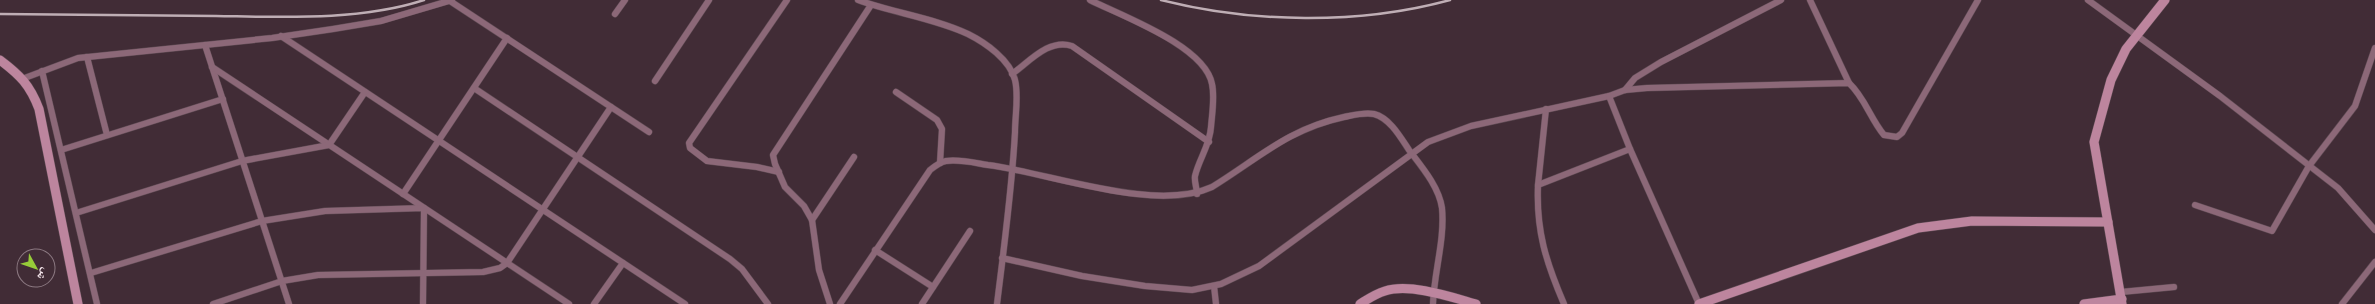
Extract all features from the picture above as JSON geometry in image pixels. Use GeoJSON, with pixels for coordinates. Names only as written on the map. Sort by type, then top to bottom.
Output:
{"type":"FeatureCollection","features":[{"type":"Feature","properties":{"kind":"street"},"geometry":{"type":"LineString","coordinates":[[22,79],[87,57],[281,36],[381,21],[451,0],[649,132]]}},
{"type":"Feature","properties":{"kind":"street"},"geometry":{"type":"LineString","coordinates":[[615,14],[625,0]]}},
{"type":"Feature","properties":{"kind":"street"},"geometry":{"type":"LineString","coordinates":[[655,81],[709,0]]}},
{"type":"Feature","properties":{"kind":"street"},"geometry":{"type":"LineString","coordinates":[[779,172],[757,167],[707,161],[690,148],[689,143],[788,0]]}},
{"type":"Feature","properties":{"kind":"street"},"geometry":{"type":"LineString","coordinates":[[858,0],[969,34],[1000,57],[1012,74],[1016,96],[1013,168],[997,304]]}},
{"type":"Feature","properties":{"kind":"street"},"geometry":{"type":"LineString","coordinates":[[1090,0],[1167,36],[1197,60],[1208,72],[1212,85],[1209,142],[1195,178],[1197,194]]}},
{"type":"Feature","properties":{"kind":"street"},"geometry":{"type":"LineString","coordinates":[[1625,90],[1635,78],[1661,62],[1781,0]]}},
{"type":"Feature","properties":{"kind":"street"},"geometry":{"type":"LineString","coordinates":[[1810,0],[1849,83],[1859,92],[1875,124],[1884,135],[1890,137],[1897,137],[1902,133],[1978,0]]}},
{"type":"Feature","properties":{"kind":"street"},"geometry":{"type":"LineString","coordinates":[[2088,0],[2220,96],[2338,188],[2375,230]]}},
{"type":"Feature","properties":{"kind":"street"},"geometry":{"type":"LineString","coordinates":[[2122,298],[2094,142],[2097,125],[2112,80],[2126,49],[2166,0]]}},
{"type":"Feature","properties":{"kind":"street"},"geometry":{"type":"LineString","coordinates":[[830,304],[819,270],[812,220],[804,206],[785,187],[773,155],[871,5]]}},
{"type":"Feature","properties":{"kind":"street"},"geometry":{"type":"LineString","coordinates":[[281,36],[685,304]]}},
{"type":"Feature","properties":{"kind":"street"},"geometry":{"type":"LineString","coordinates":[[403,194],[507,38]]}},
{"type":"Feature","properties":{"kind":"street"},"geometry":{"type":"LineString","coordinates":[[1012,74],[1048,48],[1064,43],[1072,46],[1209,142]]}},
{"type":"Feature","properties":{"kind":"street"},"geometry":{"type":"LineString","coordinates":[[205,45],[289,304]]}},
{"type":"Feature","properties":{"kind":"street"},"geometry":{"type":"LineString","coordinates":[[2195,205],[2272,231],[2309,166],[2355,106],[2375,48]]}},
{"type":"Feature","properties":{"kind":"street"},"geometry":{"type":"LineString","coordinates":[[87,57],[108,136]]}},
{"type":"Feature","properties":{"kind":"street"},"geometry":{"type":"LineString","coordinates":[[0,60],[32,90],[39,109],[78,304]]}},
{"type":"Feature","properties":{"kind":"street"},"geometry":{"type":"LineString","coordinates":[[212,67],[569,304]]}},
{"type":"Feature","properties":{"kind":"street"},"geometry":{"type":"LineString","coordinates":[[42,71],[91,273],[97,304]]}},
{"type":"Feature","properties":{"kind":"street"},"geometry":{"type":"LineString","coordinates":[[1002,258],[1082,276],[1145,286],[1192,290],[1214,286],[1237,278],[1259,266],[1412,154],[1450,133],[1546,109],[1609,96],[1625,90],[1696,86],[1849,83]]}},
{"type":"Feature","properties":{"kind":"street"},"geometry":{"type":"LineString","coordinates":[[474,88],[578,156],[730,259],[742,269],[768,304]]}},
{"type":"Feature","properties":{"kind":"street"},"geometry":{"type":"LineString","coordinates":[[76,213],[242,161],[329,145],[365,92]]}},
{"type":"Feature","properties":{"kind":"street"},"geometry":{"type":"LineString","coordinates":[[896,92],[923,109],[939,124],[942,140],[940,163]]}},
{"type":"Feature","properties":{"kind":"street"},"geometry":{"type":"LineString","coordinates":[[1609,96],[1630,149],[1699,304],[1918,228],[1972,221],[2108,222]]}},
{"type":"Feature","properties":{"kind":"street"},"geometry":{"type":"LineString","coordinates":[[61,150],[222,99]]}},
{"type":"Feature","properties":{"kind":"street"},"geometry":{"type":"LineString","coordinates":[[213,304],[282,281],[318,275],[483,272],[500,268],[507,263],[611,107]]}},
{"type":"Feature","properties":{"kind":"street"},"geometry":{"type":"LineString","coordinates":[[1546,109],[1538,185],[1538,224],[1549,269],[1564,304]]}},
{"type":"Feature","properties":{"kind":"street"},"geometry":{"type":"LineString","coordinates":[[840,304],[930,170],[940,163],[956,160],[1013,168],[1127,193],[1197,194],[1212,187],[1300,130],[1325,121],[1362,114],[1375,114],[1384,119],[1396,132],[1436,190],[1442,206],[1443,225],[1433,292],[1433,304]]}},
{"type":"Feature","properties":{"kind":"street"},"geometry":{"type":"LineString","coordinates":[[1538,185],[1630,149]]}},
{"type":"Feature","properties":{"kind":"street"},"geometry":{"type":"LineString","coordinates":[[812,220],[854,157]]}},
{"type":"Feature","properties":{"kind":"street"},"geometry":{"type":"LineString","coordinates":[[91,273],[262,221],[325,211],[424,208]]}},
{"type":"Feature","properties":{"kind":"street"},"geometry":{"type":"LineString","coordinates":[[423,304],[424,208]]}},
{"type":"Feature","properties":{"kind":"street"},"geometry":{"type":"LineString","coordinates":[[922,304],[970,231]]}},
{"type":"Feature","properties":{"kind":"street"},"geometry":{"type":"LineString","coordinates":[[875,250],[933,287]]}},
{"type":"Feature","properties":{"kind":"street"},"geometry":{"type":"LineString","coordinates":[[2342,304],[2375,262]]}},
{"type":"Feature","properties":{"kind":"street"},"geometry":{"type":"LineString","coordinates":[[594,304],[623,263]]}},
{"type":"Feature","properties":{"kind":"street"},"geometry":{"type":"LineString","coordinates":[[1214,286],[1216,304]]}},
{"type":"Feature","properties":{"kind":"street"},"geometry":{"type":"LineString","coordinates":[[2084,304],[2174,287]]}},
{"type":"Feature","properties":{"kind":"street"},"geometry":{"type":"LineString","coordinates":[[1360,304],[1386,290],[1433,292],[1476,304]]}},
{"type":"Feature","properties":{"kind":"railway"},"geometry":{"type":"LineString","coordinates":[[0,14],[294,17],[347,15],[374,12],[424,0]]}},
{"type":"Feature","properties":{"kind":"railway"},"geometry":{"type":"LineString","coordinates":[[1161,0],[1196,8],[1231,13],[1268,17],[1305,18],[1379,14],[1450,0]]}}]}
